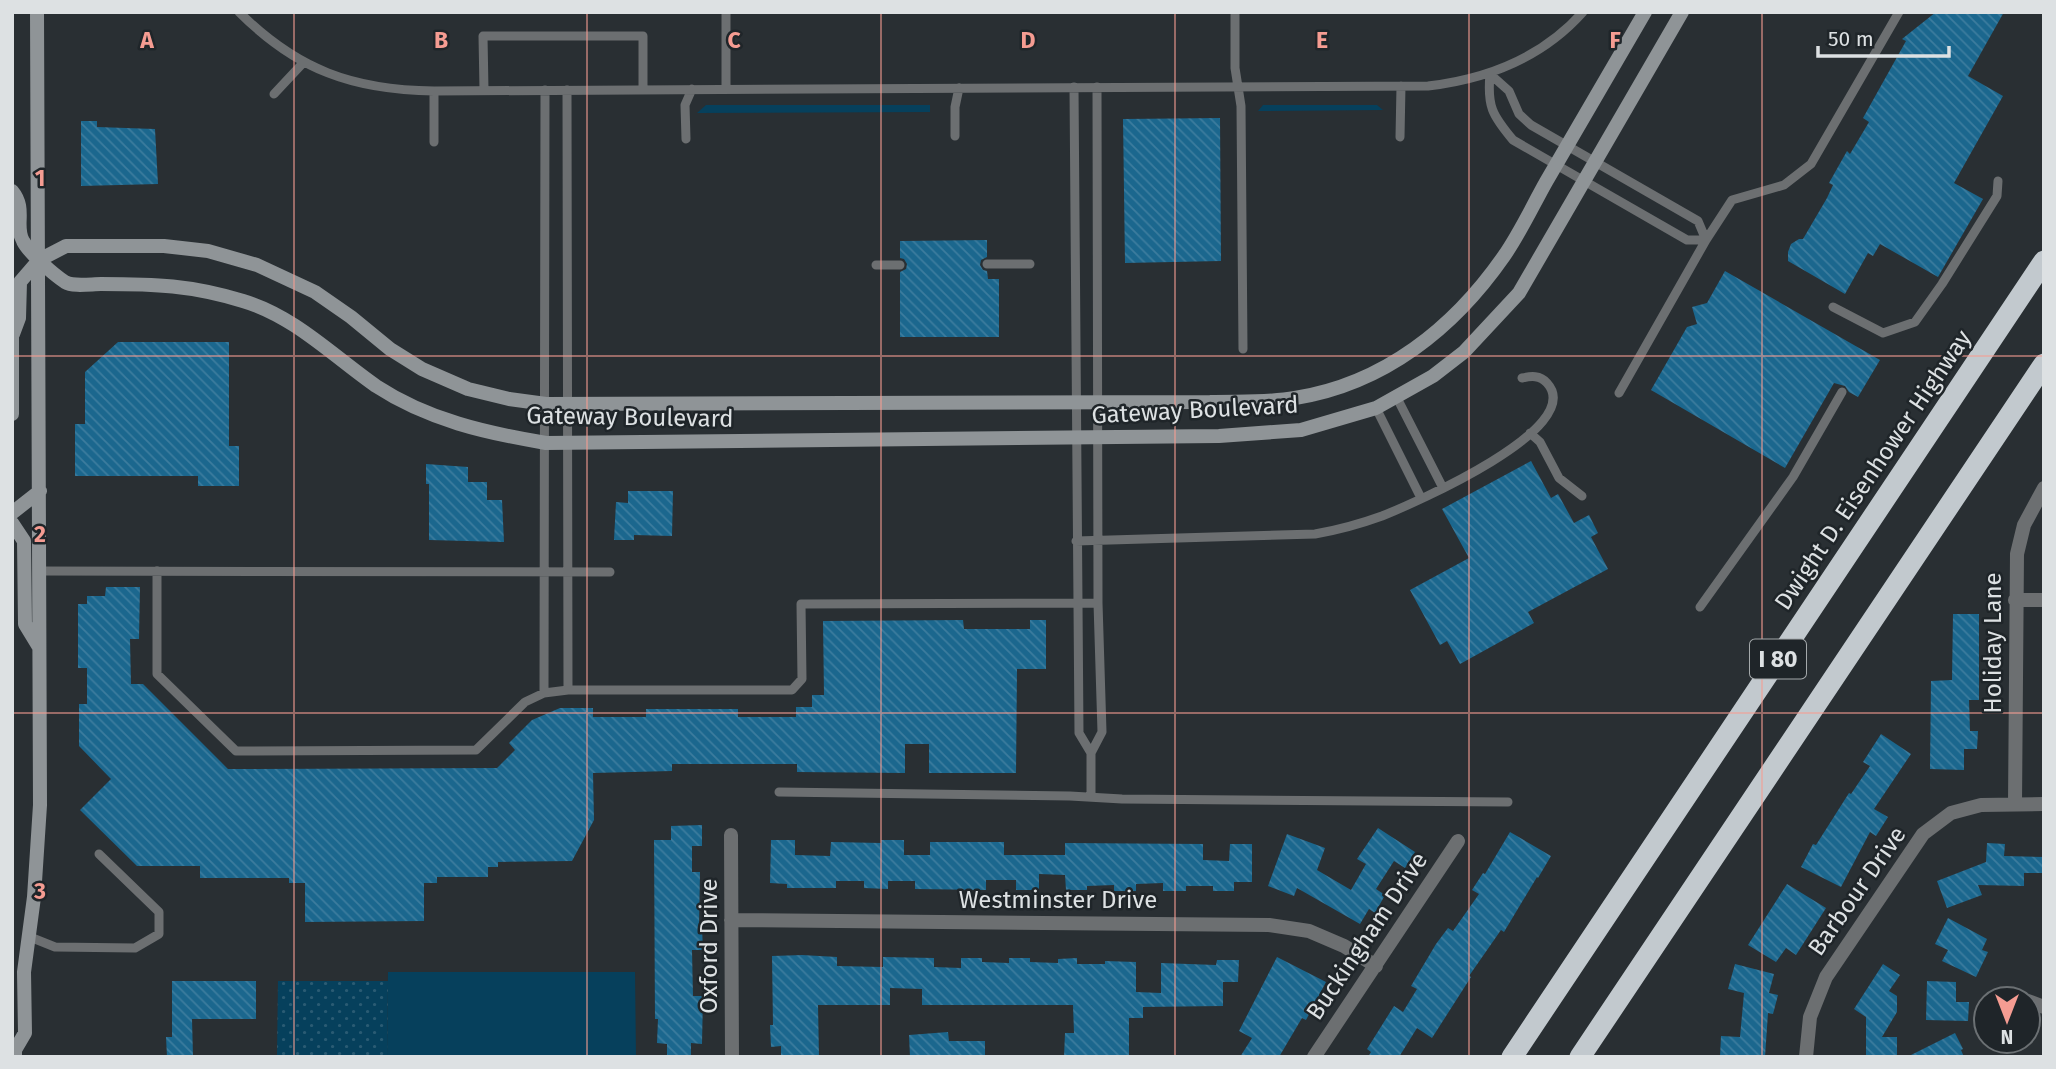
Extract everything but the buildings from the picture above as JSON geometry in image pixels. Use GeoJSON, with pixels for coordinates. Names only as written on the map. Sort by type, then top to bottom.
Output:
{"type":"FeatureCollection","features":[{"type":"Feature","properties":{"kind":"highway","name":"Dwight D. Eisenhower Highway"},"geometry":{"type":"LineString","coordinates":[[1513,1057],[2044,261]]}},
{"type":"Feature","properties":{"kind":"highway","name":"I 80"},"geometry":{"type":"LineString","coordinates":[[1580,1057],[2044,364]]}},
{"type":"Feature","properties":{"kind":"street"},"geometry":{"type":"LineString","coordinates":[[14,1050],[25,1032],[24,972],[30,937],[40,805],[37,12]]}},
{"type":"Feature","properties":{"kind":"street","name":"Gateway Boulevard"},"geometry":{"type":"LineString","coordinates":[[1645,12],[1506,254],[1476,294],[1443,328],[1404,357],[1365,378],[1329,390],[1284,399],[545,404],[468,389],[422,369],[390,349],[315,292],[257,265],[208,251],[164,246],[66,246],[39,260],[67,284],[163,284],[204,289],[247,302],[294,324],[378,387],[420,410],[496,435],[546,443],[1075,439],[1301,430],[1376,408],[1397,398],[1433,376],[1464,352],[1497,320],[1519,293],[1682,12]]}},
{"type":"Feature","properties":{"kind":"street"},"geometry":{"type":"LineString","coordinates":[[12,191],[19,200],[22,240],[39,260]]}},
{"type":"Feature","properties":{"kind":"street"},"geometry":{"type":"LineString","coordinates":[[12,414],[13,333],[19,318],[20,282],[39,260]]}},
{"type":"Feature","properties":{"kind":"street","name":"Holiday Lane"},"geometry":{"type":"LineString","coordinates":[[2014,804],[2017,554],[2024,525],[2044,488]]}},
{"type":"Feature","properties":{"kind":"street"},"geometry":{"type":"LineString","coordinates":[[12,513],[40,491]]}},
{"type":"Feature","properties":{"kind":"street"},"geometry":{"type":"LineString","coordinates":[[12,523],[24,541],[25,624],[40,648]]}},
{"type":"Feature","properties":{"kind":"street"},"geometry":{"type":"LineString","coordinates":[[2015,600],[2044,600]]}},
{"type":"Feature","properties":{"kind":"street","name":"Barbour Drive"},"geometry":{"type":"LineString","coordinates":[[1806,1057],[1810,1017],[1826,977],[1923,834],[1951,813],[1981,805],[2044,804]]}},
{"type":"Feature","properties":{"kind":"street","name":"Oxford Drive"},"geometry":{"type":"LineString","coordinates":[[731,835],[732,1057]]}},
{"type":"Feature","properties":{"kind":"street","name":"Buckingham Drive"},"geometry":{"type":"LineString","coordinates":[[1314,1057],[1458,841]]}},
{"type":"Feature","properties":{"kind":"street","name":"Westminster Drive"},"geometry":{"type":"LineString","coordinates":[[731,920],[1269,925],[1309,931],[1344,946],[1376,966]]}},
{"type":"Feature","properties":{"kind":"lane"},"geometry":{"type":"LineString","coordinates":[[239,12],[253,27],[303,63],[354,82],[399,90],[434,91],[1428,86],[1464,82],[1510,67],[1543,48],[1572,25],[1583,12]]}},
{"type":"Feature","properties":{"kind":"lane"},"geometry":{"type":"LineString","coordinates":[[726,12],[726,89]]}},
{"type":"Feature","properties":{"kind":"lane"},"geometry":{"type":"LineString","coordinates":[[1236,12],[1235,68],[1241,106],[1243,349]]}},
{"type":"Feature","properties":{"kind":"lane"},"geometry":{"type":"LineString","coordinates":[[1619,393],[1706,240],[1732,200],[1784,185],[1811,164],[1899,12]]}},
{"type":"Feature","properties":{"kind":"lane"},"geometry":{"type":"LineString","coordinates":[[484,90],[483,36],[643,36],[643,90]]}},
{"type":"Feature","properties":{"kind":"lane"},"geometry":{"type":"LineString","coordinates":[[274,94],[303,63]]}},
{"type":"Feature","properties":{"kind":"lane"},"geometry":{"type":"LineString","coordinates":[[1490,74],[1509,91],[1519,114],[1531,125],[1698,221],[1706,240]]}},
{"type":"Feature","properties":{"kind":"lane"},"geometry":{"type":"LineString","coordinates":[[1490,74],[1488,98],[1500,124],[1513,140],[1687,240],[1706,240]]}},
{"type":"Feature","properties":{"kind":"lane"},"geometry":{"type":"LineString","coordinates":[[1400,138],[1401,86]]}},
{"type":"Feature","properties":{"kind":"lane"},"geometry":{"type":"LineString","coordinates":[[954,136],[959,88]]}},
{"type":"Feature","properties":{"kind":"lane"},"geometry":{"type":"LineString","coordinates":[[1074,88],[1079,733],[1091,753]]}},
{"type":"Feature","properties":{"kind":"lane"},"geometry":{"type":"LineString","coordinates":[[1091,797],[1091,753],[1102,732],[1098,603],[1097,88]]}},
{"type":"Feature","properties":{"kind":"lane"},"geometry":{"type":"LineString","coordinates":[[685,139],[685,105],[692,89]]}},
{"type":"Feature","properties":{"kind":"lane"},"geometry":{"type":"LineString","coordinates":[[544,693],[545,90]]}},
{"type":"Feature","properties":{"kind":"lane"},"geometry":{"type":"LineString","coordinates":[[567,90],[568,690]]}},
{"type":"Feature","properties":{"kind":"lane"},"geometry":{"type":"LineString","coordinates":[[434,91],[434,142]]}},
{"type":"Feature","properties":{"kind":"lane"},"geometry":{"type":"LineString","coordinates":[[1833,307],[1882,333],[1915,322],[1942,285],[1997,196],[1998,181]]}},
{"type":"Feature","properties":{"kind":"lane"},"geometry":{"type":"LineString","coordinates":[[987,264],[1030,264]]}},
{"type":"Feature","properties":{"kind":"lane"},"geometry":{"type":"LineString","coordinates":[[876,265],[900,265]]}},
{"type":"Feature","properties":{"kind":"lane"},"geometry":{"type":"LineString","coordinates":[[1076,541],[1315,534],[1340,530],[1382,516],[1464,478],[1518,444],[1530,433],[1548,415],[1553,404],[1552,391],[1546,382],[1535,376],[1522,378]]}},
{"type":"Feature","properties":{"kind":"lane"},"geometry":{"type":"LineString","coordinates":[[1700,607],[1793,477],[1842,392]]}},
{"type":"Feature","properties":{"kind":"lane"},"geometry":{"type":"LineString","coordinates":[[1397,398],[1443,488]]}},
{"type":"Feature","properties":{"kind":"lane"},"geometry":{"type":"LineString","coordinates":[[1376,408],[1421,498]]}},
{"type":"Feature","properties":{"kind":"lane"},"geometry":{"type":"LineString","coordinates":[[1530,433],[1540,442],[1559,478],[1582,496]]}},
{"type":"Feature","properties":{"kind":"lane"},"geometry":{"type":"LineString","coordinates":[[40,571],[610,572]]}},
{"type":"Feature","properties":{"kind":"lane"},"geometry":{"type":"LineString","coordinates":[[158,571],[157,674],[236,751],[476,750],[525,702],[544,693],[568,690],[792,690],[802,679],[801,604],[1098,603]]}},
{"type":"Feature","properties":{"kind":"lane"},"geometry":{"type":"LineString","coordinates":[[779,792],[1122,799],[1508,802]]}},
{"type":"Feature","properties":{"kind":"lane"},"geometry":{"type":"LineString","coordinates":[[30,937],[55,947],[135,948],[159,934],[159,912],[99,854]]}},
{"type":"Feature","properties":{"kind":"shaded area"},"geometry":{"type":"Polygon","coordinates":[[[706,105],[930,105],[930,112],[697,113],[706,105]]]}},
{"type":"Feature","properties":{"kind":"shaded area"},"geometry":{"type":"Polygon","coordinates":[[[1263,105],[1377,105],[1383,110],[1258,111],[1263,105]]]}},
{"type":"Feature","properties":{"kind":"shaded area"},"geometry":{"type":"Polygon","coordinates":[[[388,972],[635,972],[636,1057],[387,1057],[388,972]]]}},
{"type":"Feature","properties":{"kind":"shaded area"},"geometry":{"type":"Polygon","coordinates":[[[278,981],[388,981],[387,1057],[277,1057],[278,981]]]}}]}
